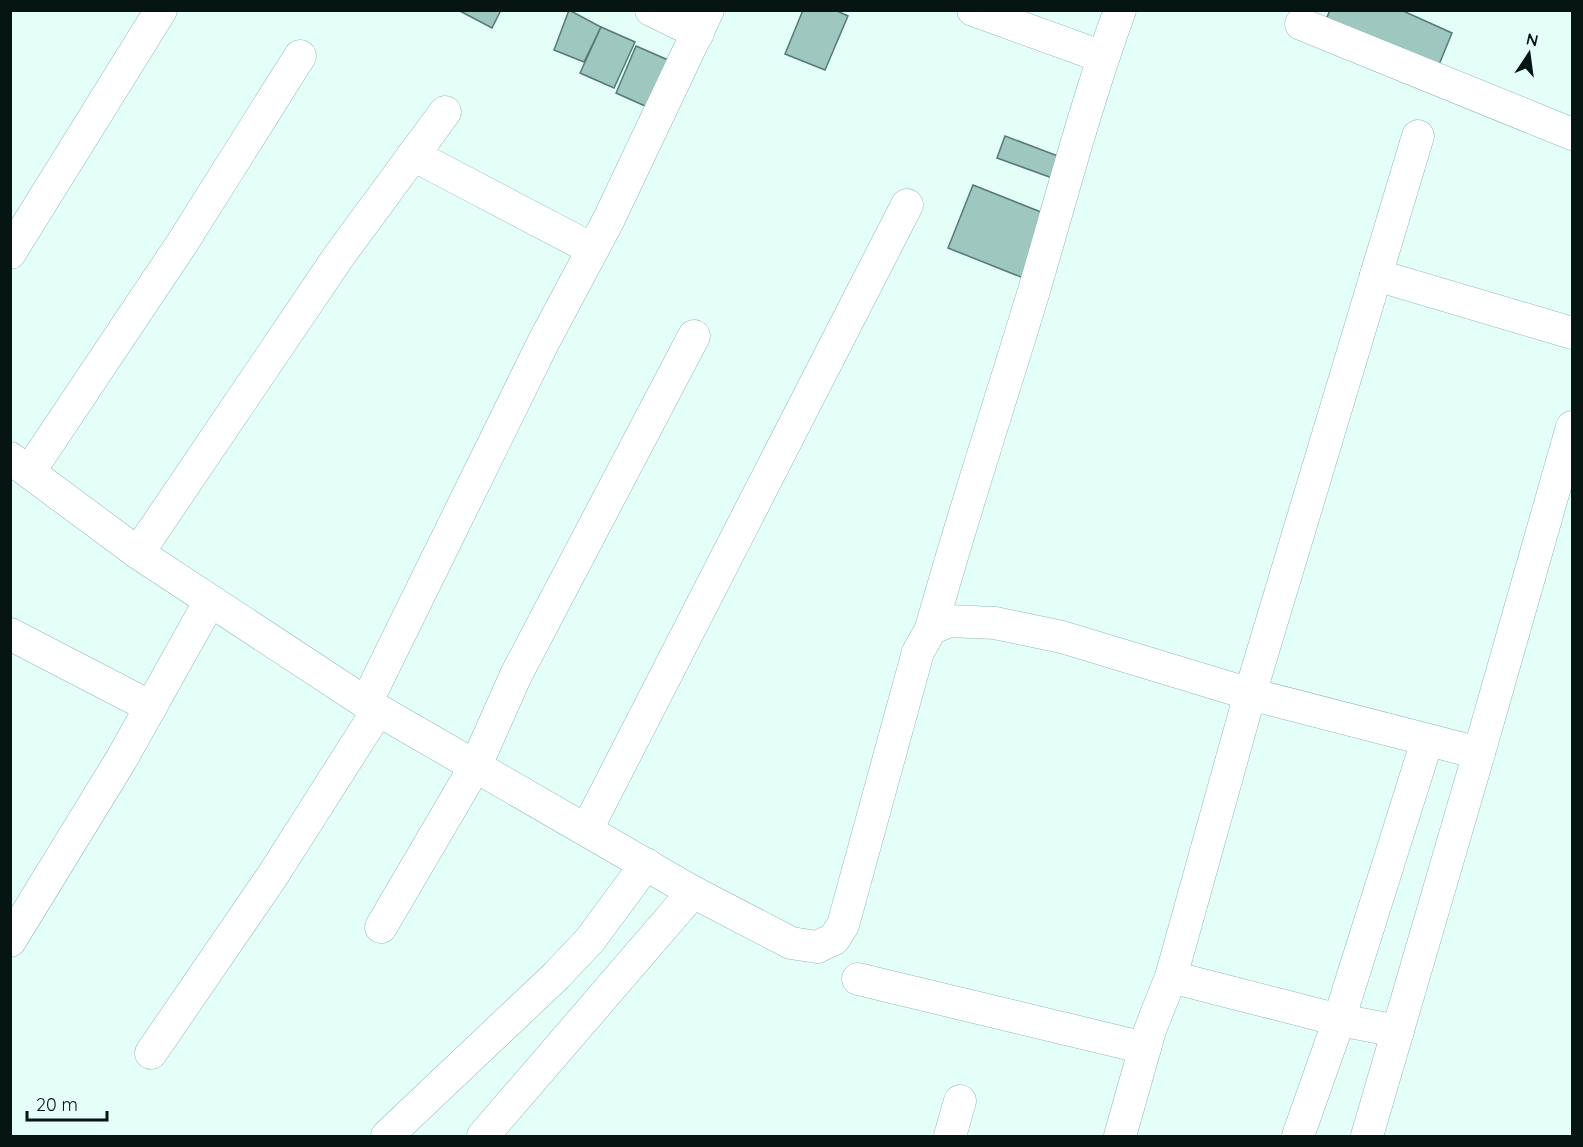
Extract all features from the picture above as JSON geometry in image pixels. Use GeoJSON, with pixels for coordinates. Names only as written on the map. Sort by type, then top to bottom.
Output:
{"type":"FeatureCollection","features":[{"type":"Feature","properties":{"kind":"street"},"geometry":{"type":"LineString","coordinates":[[10,253],[161,10]]}},
{"type":"Feature","properties":{"kind":"street"},"geometry":{"type":"LineString","coordinates":[[152,1053],[273,875],[372,706],[703,22],[651,10]]}},
{"type":"Feature","properties":{"kind":"street"},"geometry":{"type":"LineString","coordinates":[[973,10],[1102,57]]}},
{"type":"Feature","properties":{"kind":"street"},"geometry":{"type":"LineString","coordinates":[[300,56],[181,245],[20,465],[138,553],[372,706],[693,892],[791,943],[817,947],[834,939],[843,925],[918,652],[931,629],[1102,57],[1120,10]]}},
{"type":"Feature","properties":{"kind":"street"},"geometry":{"type":"LineString","coordinates":[[1301,24],[1572,134]]}},
{"type":"Feature","properties":{"kind":"street"},"geometry":{"type":"LineString","coordinates":[[138,553],[339,256],[445,112]]}},
{"type":"Feature","properties":{"kind":"street"},"geometry":{"type":"LineString","coordinates":[[1120,1137],[1145,1048],[1171,977],[1250,694],[1418,136]]}},
{"type":"Feature","properties":{"kind":"street"},"geometry":{"type":"LineString","coordinates":[[414,155],[592,249]]}},
{"type":"Feature","properties":{"kind":"street"},"geometry":{"type":"LineString","coordinates":[[587,829],[907,205]]}},
{"type":"Feature","properties":{"kind":"street"},"geometry":{"type":"LineString","coordinates":[[1376,275],[1572,333]]}},
{"type":"Feature","properties":{"kind":"street"},"geometry":{"type":"LineString","coordinates":[[381,927],[476,765],[516,675],[694,336]]}},
{"type":"Feature","properties":{"kind":"street"},"geometry":{"type":"LineString","coordinates":[[1366,1137],[1572,427]]}},
{"type":"Feature","properties":{"kind":"street"},"geometry":{"type":"LineString","coordinates":[[10,941],[151,707],[210,601]]}},
{"type":"Feature","properties":{"kind":"street"},"geometry":{"type":"LineString","coordinates":[[931,629],[949,621],[995,623],[1062,637],[1250,694],[1479,753]]}},
{"type":"Feature","properties":{"kind":"street"},"geometry":{"type":"LineString","coordinates":[[10,634],[151,707]]}},
{"type":"Feature","properties":{"kind":"street"},"geometry":{"type":"LineString","coordinates":[[1298,1137],[1339,1020],[1427,741]]}},
{"type":"Feature","properties":{"kind":"street"},"geometry":{"type":"LineString","coordinates":[[387,1137],[556,976],[590,940],[646,864]]}},
{"type":"Feature","properties":{"kind":"street"},"geometry":{"type":"LineString","coordinates":[[483,1137],[693,892]]}},
{"type":"Feature","properties":{"kind":"street"},"geometry":{"type":"LineString","coordinates":[[1171,977],[1339,1020],[1398,1031]]}},
{"type":"Feature","properties":{"kind":"street"},"geometry":{"type":"LineString","coordinates":[[858,979],[1145,1048]]}},
{"type":"Feature","properties":{"kind":"street"},"geometry":{"type":"LineString","coordinates":[[950,1137],[960,1101]]}},
{"type":"Feature","properties":{"kind":"building"},"geometry":{"type":"Polygon","coordinates":[[[458,10],[501,10],[492,28],[458,10]]]}},
{"type":"Feature","properties":{"kind":"building"},"geometry":{"type":"Polygon","coordinates":[[[569,10],[601,27],[584,62],[554,50],[569,10]]]}},
{"type":"Feature","properties":{"kind":"building"},"geometry":{"type":"Polygon","coordinates":[[[803,10],[835,10],[848,16],[825,70],[785,54],[803,10]]]}},
{"type":"Feature","properties":{"kind":"building"},"geometry":{"type":"Polygon","coordinates":[[[1330,10],[1401,10],[1452,33],[1436,72],[1325,22],[1330,10]]]}},
{"type":"Feature","properties":{"kind":"building"},"geometry":{"type":"Polygon","coordinates":[[[601,27],[635,42],[614,88],[580,73],[601,27]]]}},
{"type":"Feature","properties":{"kind":"building"},"geometry":{"type":"Polygon","coordinates":[[[636,46],[675,63],[654,110],[616,93],[636,46]]]}},
{"type":"Feature","properties":{"kind":"building"},"geometry":{"type":"Polygon","coordinates":[[[1005,136],[1063,158],[1055,179],[997,158],[1005,136]]]}},
{"type":"Feature","properties":{"kind":"building"},"geometry":{"type":"Polygon","coordinates":[[[973,185],[1051,216],[1026,279],[948,248],[973,185]]]}}]}
